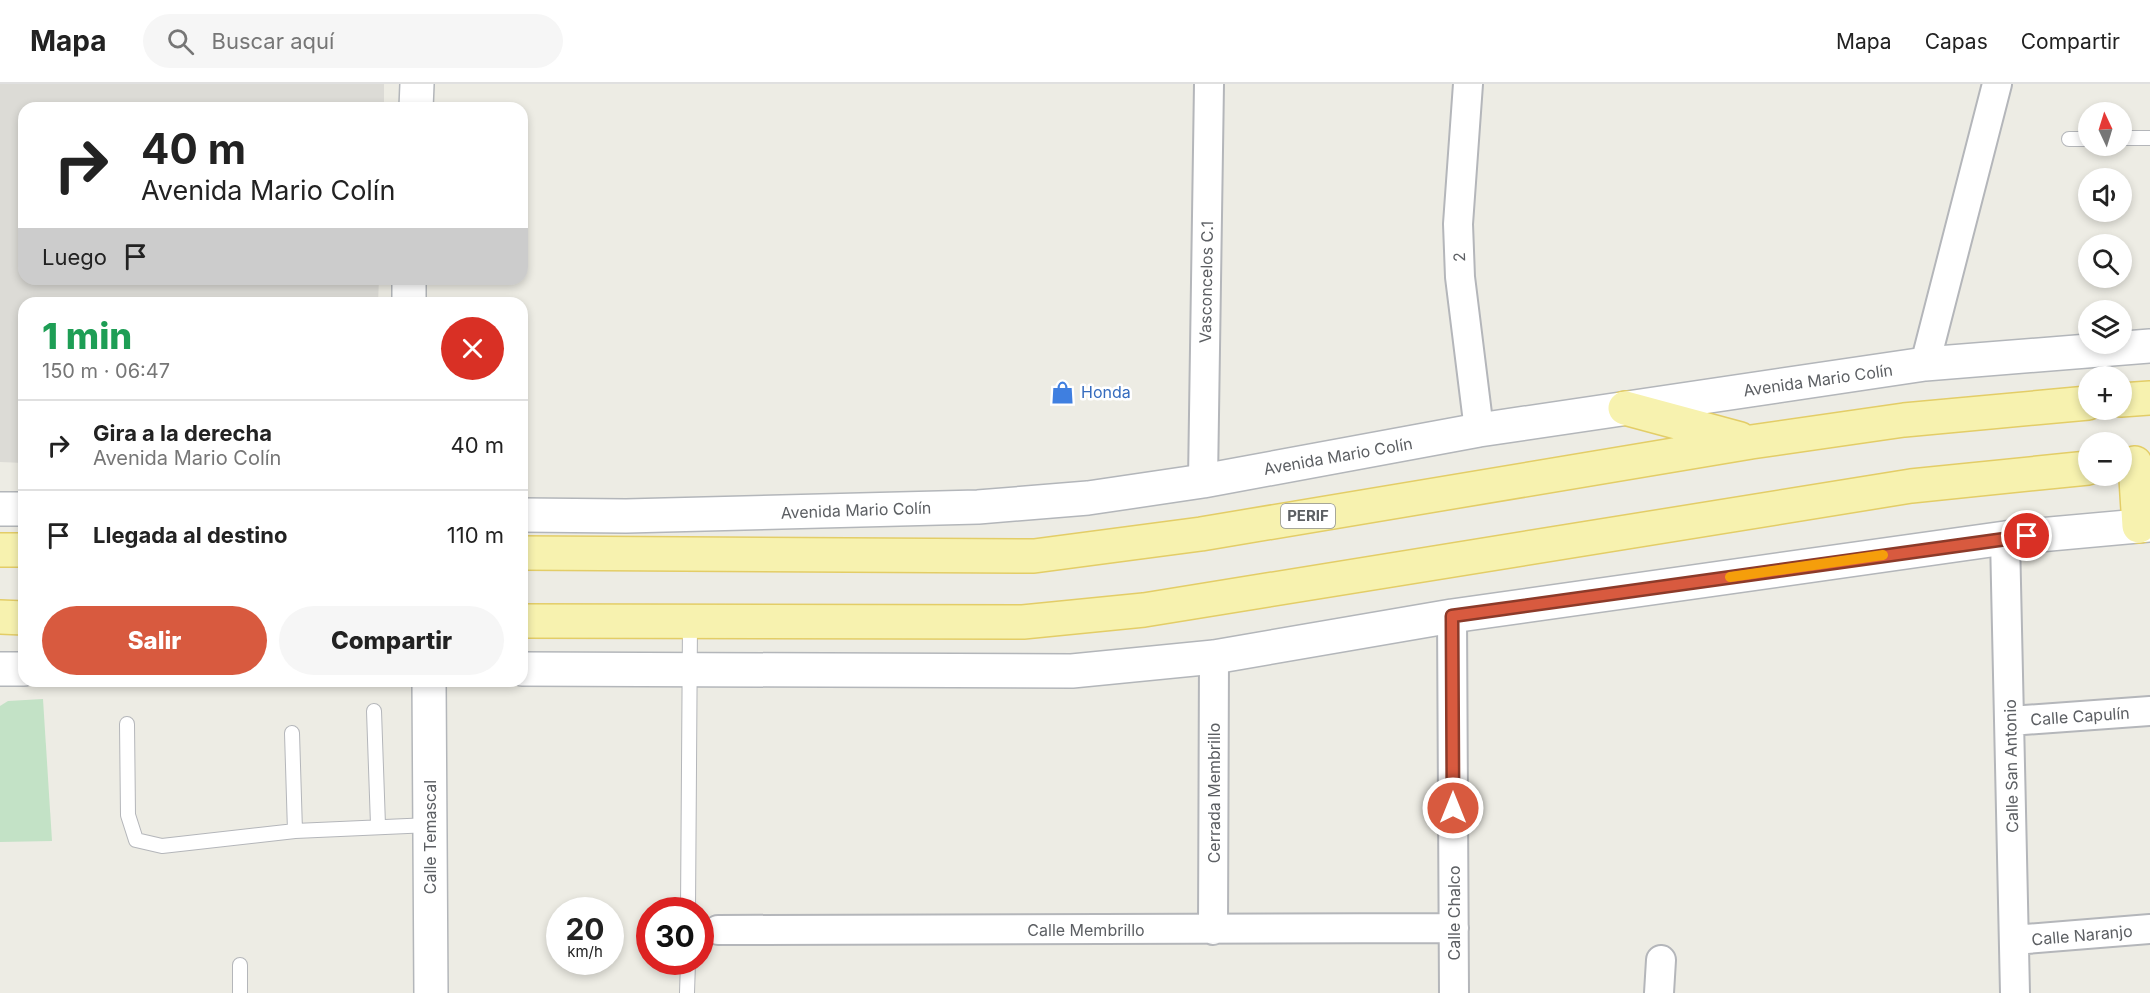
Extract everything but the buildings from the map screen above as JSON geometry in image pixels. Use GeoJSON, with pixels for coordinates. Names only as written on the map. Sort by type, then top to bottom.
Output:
{"type":"FeatureCollection","features":[{"type":"Feature","properties":{"kind":"main road"},"geometry":{"type":"LineString","coordinates":[[416,102],[417,84]]}},
{"type":"Feature","properties":{"kind":"main road","name":"Avenida Mario Colín"},"geometry":{"type":"LineString","coordinates":[[528,515],[626,516],[978,507],[1088,498],[1203,481],[1479,430],[1925,364],[2150,346]]}},
{"type":"Feature","properties":{"kind":"main road"},"geometry":{"type":"LineString","coordinates":[[2132,399],[2150,398]]}},
{"type":"Feature","properties":{"kind":"main road","name":"PERIF"},"geometry":{"type":"LineString","coordinates":[[528,553],[1034,556],[1201,534],[1751,442],[1904,420],[2078,404]]}},
{"type":"Feature","properties":{"kind":"main road"},"geometry":{"type":"LineString","coordinates":[[1625,408],[1751,442]]}},
{"type":"Feature","properties":{"kind":"main road"},"geometry":{"type":"LineString","coordinates":[[528,669],[1072,671],[1214,657],[1452,616],[2005,538],[2144,525],[2135,464]]}},
{"type":"Feature","properties":{"kind":"main road"},"geometry":{"type":"LineString","coordinates":[[528,621],[1023,622],[1144,610],[1911,486],[2078,469]]}},
{"type":"Feature","properties":{"kind":"main road"},"geometry":{"type":"LineString","coordinates":[[0,509],[18,509]]}},
{"type":"Feature","properties":{"kind":"main road"},"geometry":{"type":"LineString","coordinates":[[0,550],[18,550]]}},
{"type":"Feature","properties":{"kind":"main road"},"geometry":{"type":"LineString","coordinates":[[0,617],[18,618]]}},
{"type":"Feature","properties":{"kind":"main road"},"geometry":{"type":"LineString","coordinates":[[0,669],[18,669]]}},
{"type":"Feature","properties":{"kind":"main road","name":"Calle Temascal"},"geometry":{"type":"LineString","coordinates":[[429,687],[431,993]]}},
{"type":"Feature","properties":{"kind":"street","name":"Vasconcelos C.1"},"geometry":{"type":"LineString","coordinates":[[1203,481],[1209,84]]}},
{"type":"Feature","properties":{"kind":"street","name":"2"},"geometry":{"type":"LineString","coordinates":[[1468,84],[1458,224],[1460,277],[1479,430]]}},
{"type":"Feature","properties":{"kind":"street"},"geometry":{"type":"LineString","coordinates":[[1925,364],[1997,84]]}},
{"type":"Feature","properties":{"kind":"street","name":"Calle San Antonio"},"geometry":{"type":"LineString","coordinates":[[2005,538],[2015,993]]}},
{"type":"Feature","properties":{"kind":"street","name":"Calle Chalco"},"geometry":{"type":"LineString","coordinates":[[1452,616],[1454,993]]}},
{"type":"Feature","properties":{"kind":"street","name":"Cerrada Membrillo"},"geometry":{"type":"LineString","coordinates":[[1214,657],[1214,930]]}},
{"type":"Feature","properties":{"kind":"street","name":"Calle Capulín"},"geometry":{"type":"LineString","coordinates":[[2010,721],[2150,711]]}},
{"type":"Feature","properties":{"kind":"street","name":"Calle Membrillo"},"geometry":{"type":"LineString","coordinates":[[718,930],[1454,928]]}},
{"type":"Feature","properties":{"kind":"street","name":"Calle Naranjo"},"geometry":{"type":"LineString","coordinates":[[2014,940],[2150,929]]}},
{"type":"Feature","properties":{"kind":"street"},"geometry":{"type":"LineString","coordinates":[[1659,993],[1661,960]]}},
{"type":"Feature","properties":{"kind":"lane"},"geometry":{"type":"LineString","coordinates":[[2132,138],[2150,138]]}},
{"type":"Feature","properties":{"kind":"lane"},"geometry":{"type":"LineString","coordinates":[[2069,139],[2078,139]]}},
{"type":"Feature","properties":{"kind":"lane"},"geometry":{"type":"LineString","coordinates":[[688,897],[690,623]]}},
{"type":"Feature","properties":{"kind":"lane"},"geometry":{"type":"LineString","coordinates":[[374,711],[378,825]]}},
{"type":"Feature","properties":{"kind":"lane"},"geometry":{"type":"LineString","coordinates":[[127,724],[128,815],[136,840],[162,846],[295,831],[378,825],[430,825]]}},
{"type":"Feature","properties":{"kind":"lane"},"geometry":{"type":"LineString","coordinates":[[292,733],[295,831]]}},
{"type":"Feature","properties":{"kind":"lane"},"geometry":{"type":"LineString","coordinates":[[240,965],[240,993]]}},
{"type":"Feature","properties":{"kind":"lane"},"geometry":{"type":"LineString","coordinates":[[687,993],[688,975]]}},
{"type":"Feature","properties":{"kind":"shaded area"},"geometry":{"type":"Polygon","coordinates":[[[0,84],[384,84],[384,102],[18,102],[18,285],[379,285],[378,297],[18,297],[18,463],[0,462],[0,84]]]}},
{"type":"Feature","properties":{"kind":"green space"},"geometry":{"type":"Polygon","coordinates":[[[43,699],[52,841],[0,842],[0,706],[8,701],[43,699]]]}},
{"type":"Feature","properties":{"kind":"slow traffic"},"geometry":{"type":"LineString","coordinates":[[1730,577],[1883,555]]}},
{"type":"Feature","properties":{"kind":"place","name":"Honda"},"geometry":{"type":"Point","coordinates":[1063,392]}},
{"type":"Feature","properties":{"kind":"route"},"geometry":{"type":"LineString","coordinates":[[1453,808],[1452,616],[2027,536]]}}]}
